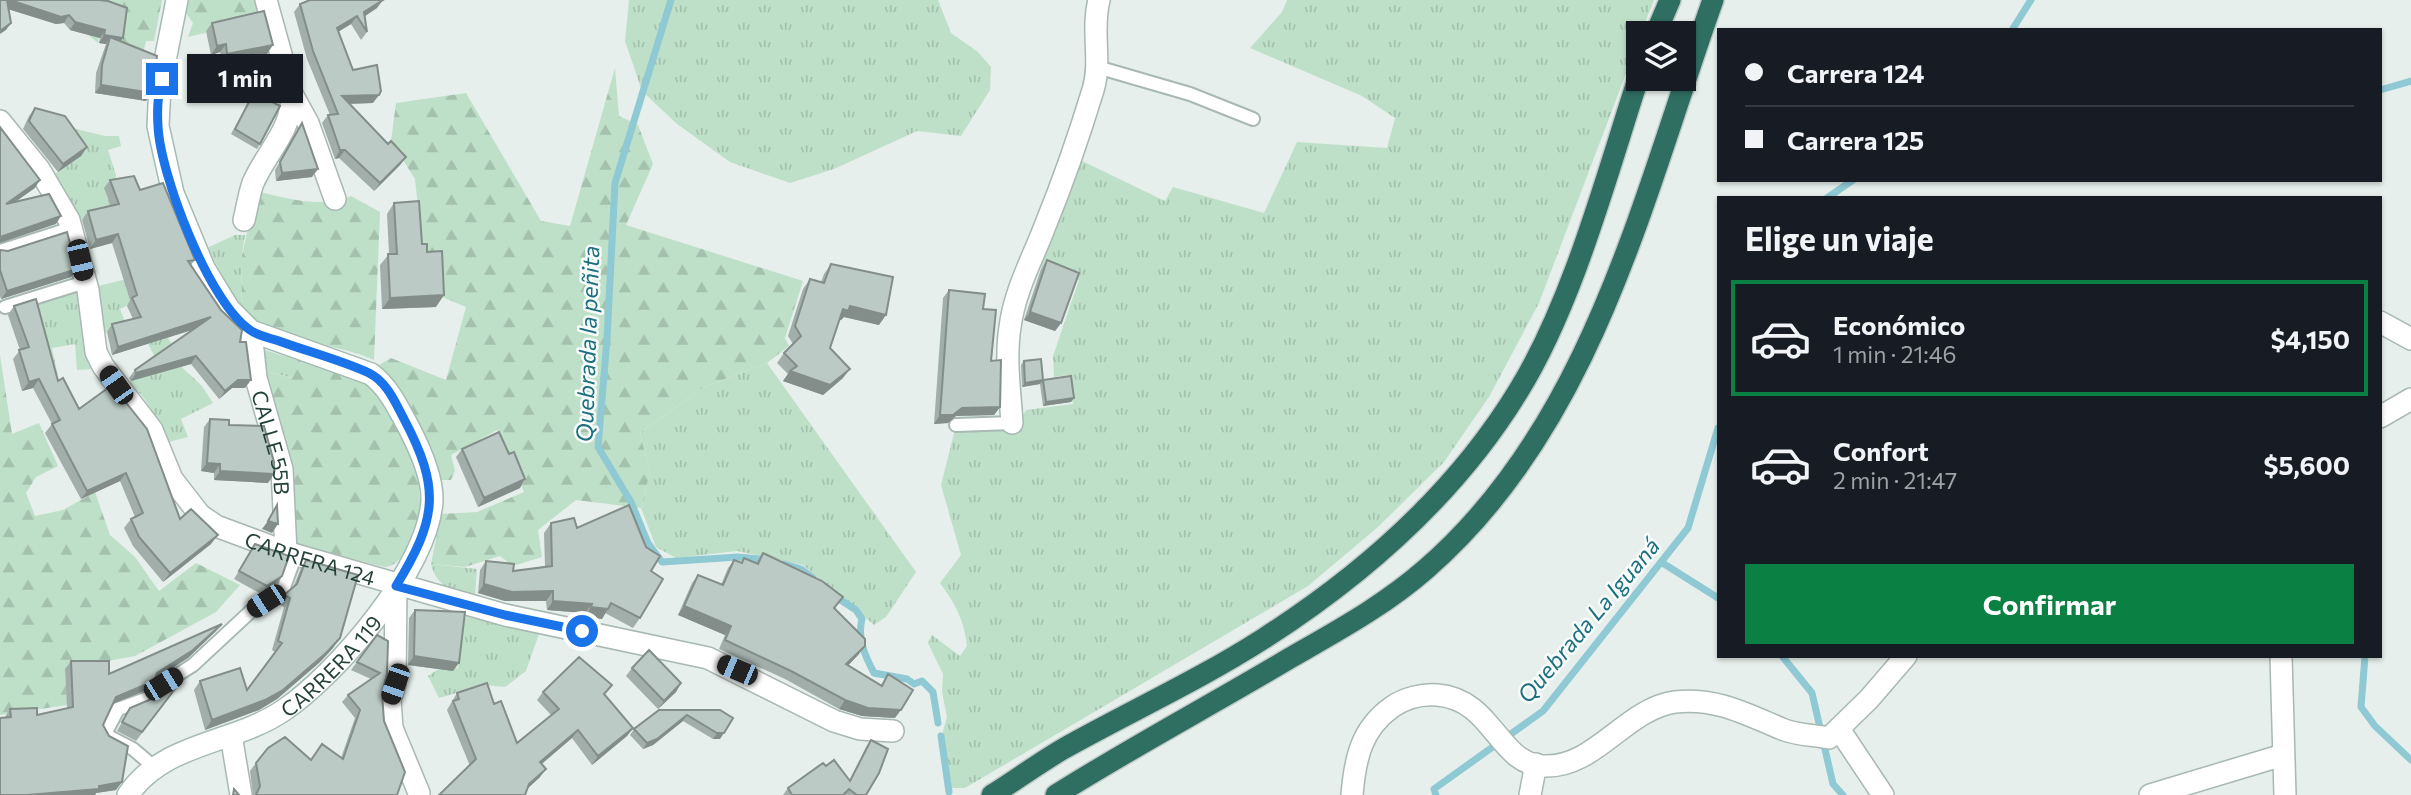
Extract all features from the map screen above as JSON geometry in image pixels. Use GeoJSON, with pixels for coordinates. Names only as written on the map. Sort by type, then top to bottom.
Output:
{"type":"FeatureCollection","features":[{"type":"Feature","properties":{"kind":"highway"},"geometry":{"type":"LineString","coordinates":[[1661,21],[1670,0]]}},
{"type":"Feature","properties":{"kind":"highway"},"geometry":{"type":"LineString","coordinates":[[1056,795],[1361,617],[1425,570],[1479,519],[1546,425],[1614,287],[1713,0]]}},
{"type":"Feature","properties":{"kind":"highway"},"geometry":{"type":"LineString","coordinates":[[992,795],[1060,751],[1263,639],[1389,543],[1443,493],[1485,440],[1520,389],[1554,320],[1634,91]]}},
{"type":"Feature","properties":{"kind":"street","name":"CARRERA 119"},"geometry":{"type":"LineString","coordinates":[[128,795],[141,776],[153,767],[282,712],[319,683],[366,630],[396,586],[415,554],[432,501],[427,472],[414,437],[392,396],[371,374],[251,331],[229,309],[204,268],[173,193],[159,141],[160,86],[177,0]]}},
{"type":"Feature","properties":{"kind":"street"},"geometry":{"type":"LineString","coordinates":[[266,0],[292,94],[308,123],[335,199]]}},
{"type":"Feature","properties":{"kind":"street"},"geometry":{"type":"LineString","coordinates":[[1012,423],[1007,354],[1018,288],[1063,181],[1094,87],[1097,67],[1094,31],[1099,0]]}},
{"type":"Feature","properties":{"kind":"street"},"geometry":{"type":"LineString","coordinates":[[244,220],[253,182],[279,144],[289,119],[292,94]]}},
{"type":"Feature","properties":{"kind":"street","name":"CARRERA 124"},"geometry":{"type":"LineString","coordinates":[[0,121],[38,169],[72,228],[85,282],[96,352],[117,387],[152,430],[172,479],[200,515],[216,526],[396,586],[505,615],[708,658],[737,670],[809,712],[865,736],[893,731]]}},
{"type":"Feature","properties":{"kind":"street"},"geometry":{"type":"LineString","coordinates":[[2382,323],[2411,340]]}},
{"type":"Feature","properties":{"kind":"street","name":"CALLE 55B"},"geometry":{"type":"LineString","coordinates":[[251,331],[256,378],[282,469],[291,553]]}},
{"type":"Feature","properties":{"kind":"street"},"geometry":{"type":"LineString","coordinates":[[2382,416],[2411,399]]}},
{"type":"Feature","properties":{"kind":"street"},"geometry":{"type":"LineString","coordinates":[[396,586],[395,684],[390,700],[392,728],[419,793]]}},
{"type":"Feature","properties":{"kind":"street"},"geometry":{"type":"LineString","coordinates":[[1352,795],[1360,745],[1377,718],[1399,702],[1415,697],[1448,696],[1463,701],[1481,713],[1511,752],[1544,766],[1571,762],[1639,717],[1675,702],[1716,703],[1784,730],[1829,738],[1904,658]]}},
{"type":"Feature","properties":{"kind":"street"},"geometry":{"type":"LineString","coordinates":[[2281,658],[2284,795]]}},
{"type":"Feature","properties":{"kind":"street"},"geometry":{"type":"LineString","coordinates":[[1839,729],[1883,795]]}},
{"type":"Feature","properties":{"kind":"street"},"geometry":{"type":"LineString","coordinates":[[231,735],[241,795]]}},
{"type":"Feature","properties":{"kind":"street"},"geometry":{"type":"LineString","coordinates":[[2150,795],[2283,755]]}},
{"type":"Feature","properties":{"kind":"street"},"geometry":{"type":"LineString","coordinates":[[1530,795],[1536,764]]}},
{"type":"Feature","properties":{"kind":"lane"},"geometry":{"type":"LineString","coordinates":[[1097,67],[1207,100],[1253,119]]}},
{"type":"Feature","properties":{"kind":"lane"},"geometry":{"type":"LineString","coordinates":[[0,251],[72,228]]}},
{"type":"Feature","properties":{"kind":"lane"},"geometry":{"type":"LineString","coordinates":[[5,307],[85,282]]}},
{"type":"Feature","properties":{"kind":"lane"},"geometry":{"type":"LineString","coordinates":[[956,425],[1012,423]]}},
{"type":"Feature","properties":{"kind":"lane"},"geometry":{"type":"LineString","coordinates":[[153,767],[134,749],[108,736],[106,732],[118,709],[154,696],[163,684],[193,665],[250,612],[283,590],[291,553]]}},
{"type":"Feature","properties":{"kind":"green space"},"geometry":{"type":"Polygon","coordinates":[[[79,0],[162,0],[154,41],[146,41],[143,53],[118,44],[103,9],[98,43],[87,34],[79,0]]]}},
{"type":"Feature","properties":{"kind":"green space"},"geometry":{"type":"Polygon","coordinates":[[[189,0],[265,0],[275,47],[269,53],[262,19],[188,37],[193,23],[186,13],[189,0]]]}},
{"type":"Feature","properties":{"kind":"green space"},"geometry":{"type":"Polygon","coordinates":[[[629,0],[938,0],[951,33],[978,52],[991,67],[990,90],[961,136],[917,131],[834,169],[790,183],[730,162],[677,124],[642,91],[625,41],[629,0]]]}},
{"type":"Feature","properties":{"kind":"green space"},"geometry":{"type":"Polygon","coordinates":[[[1287,0],[1654,0],[1646,21],[1626,21],[1626,74],[1539,303],[1489,397],[1444,462],[1378,527],[1308,586],[965,788],[951,788],[943,731],[947,717],[942,692],[943,674],[928,643],[932,635],[960,656],[967,646],[958,612],[940,583],[961,555],[941,485],[956,425],[1017,426],[1026,410],[1073,404],[1068,375],[1054,377],[1053,356],[1079,280],[1034,264],[1080,160],[1165,201],[1173,187],[1264,213],[1297,142],[1387,148],[1395,118],[1362,96],[1250,48],[1282,12],[1287,0]]]}},
{"type":"Feature","properties":{"kind":"green space"},"geometry":{"type":"Polygon","coordinates":[[[615,68],[619,116],[638,125],[653,164],[626,225],[803,281],[785,338],[789,346],[767,363],[704,387],[640,433],[650,473],[641,508],[576,500],[538,530],[542,557],[513,566],[500,556],[465,567],[431,564],[441,514],[477,512],[524,492],[497,430],[451,455],[455,471],[451,480],[441,480],[435,473],[408,402],[379,365],[391,358],[446,380],[466,307],[442,297],[436,260],[422,245],[415,179],[391,141],[396,103],[466,93],[541,221],[570,226],[615,68]]]}},
{"type":"Feature","properties":{"kind":"green space"},"geometry":{"type":"Polygon","coordinates":[[[59,125],[105,136],[119,136],[121,146],[108,150],[116,175],[113,212],[80,220],[52,176],[81,155],[59,125]]]}},
{"type":"Feature","properties":{"kind":"green space"},"geometry":{"type":"Polygon","coordinates":[[[256,191],[316,202],[351,196],[380,212],[374,360],[271,330],[242,310],[241,260],[256,191]]]}},
{"type":"Feature","properties":{"kind":"green space"},"geometry":{"type":"Polygon","coordinates":[[[235,235],[245,235],[241,260],[242,310],[207,248],[235,235]]]}},
{"type":"Feature","properties":{"kind":"green space"},"geometry":{"type":"Polygon","coordinates":[[[140,276],[160,290],[120,309],[127,327],[104,333],[98,286],[140,276]]]}},
{"type":"Feature","properties":{"kind":"green space"},"geometry":{"type":"Polygon","coordinates":[[[78,287],[83,340],[92,369],[77,370],[75,344],[52,348],[58,375],[49,380],[28,302],[78,287]]]}},
{"type":"Feature","properties":{"kind":"green space"},"geometry":{"type":"Polygon","coordinates":[[[144,323],[185,329],[168,338],[178,354],[174,360],[202,386],[213,403],[181,419],[188,437],[165,443],[146,401],[127,382],[163,372],[148,344],[144,323]]]}},
{"type":"Feature","properties":{"kind":"green space"},"geometry":{"type":"Polygon","coordinates":[[[258,348],[301,361],[293,378],[260,370],[258,348]]]}},
{"type":"Feature","properties":{"kind":"green space"},"geometry":{"type":"Polygon","coordinates":[[[0,355],[12,434],[39,423],[58,466],[36,477],[26,493],[35,516],[63,510],[95,492],[110,535],[135,557],[159,591],[196,563],[240,585],[216,612],[135,656],[65,669],[67,705],[0,715],[0,355]]]}},
{"type":"Feature","properties":{"kind":"green space"},"geometry":{"type":"Polygon","coordinates":[[[301,361],[330,366],[357,377],[383,401],[404,437],[417,477],[419,512],[406,548],[394,564],[384,567],[293,543],[260,370],[292,378],[301,361]]]}},
{"type":"Feature","properties":{"kind":"green space"},"geometry":{"type":"Polygon","coordinates":[[[767,363],[916,572],[886,617],[874,625],[803,565],[737,551],[676,558],[656,547],[641,508],[650,473],[640,433],[704,387],[767,363]]]}},
{"type":"Feature","properties":{"kind":"green space"},"geometry":{"type":"Polygon","coordinates":[[[431,564],[477,569],[475,597],[447,588],[433,572],[431,564]]]}},
{"type":"Feature","properties":{"kind":"green space"},"geometry":{"type":"Polygon","coordinates":[[[466,613],[540,631],[526,671],[505,687],[485,685],[439,698],[428,676],[437,670],[458,668],[466,613]]]}},
{"type":"Feature","properties":{"kind":"building"},"geometry":{"type":"Polygon","coordinates":[[[0,0],[7,0],[11,23],[0,31],[0,0]]]}},
{"type":"Feature","properties":{"kind":"building"},"geometry":{"type":"Polygon","coordinates":[[[10,0],[108,1],[127,8],[123,38],[104,35],[105,30],[75,22],[69,15],[61,17],[10,0]]]}},
{"type":"Feature","properties":{"kind":"building"},"geometry":{"type":"Polygon","coordinates":[[[310,0],[383,0],[364,12],[367,32],[357,16],[337,28],[353,70],[377,65],[381,91],[379,95],[342,96],[388,144],[391,141],[406,157],[380,183],[345,150],[340,150],[328,115],[338,114],[313,51],[300,4],[310,0]]]}},
{"type":"Feature","properties":{"kind":"building"},"geometry":{"type":"Polygon","coordinates":[[[264,11],[273,45],[227,54],[226,44],[217,46],[212,23],[264,11]]]}},
{"type":"Feature","properties":{"kind":"building"},"geometry":{"type":"Polygon","coordinates":[[[110,37],[157,56],[152,93],[101,85],[102,65],[110,37]]]}},
{"type":"Feature","properties":{"kind":"building"},"geometry":{"type":"Polygon","coordinates":[[[254,92],[280,106],[260,144],[235,129],[254,92]]]}},
{"type":"Feature","properties":{"kind":"building"},"geometry":{"type":"Polygon","coordinates":[[[35,108],[65,116],[87,147],[63,164],[29,121],[35,108]]]}},
{"type":"Feature","properties":{"kind":"building"},"geometry":{"type":"Polygon","coordinates":[[[302,123],[318,169],[282,173],[280,162],[302,123]]]}},
{"type":"Feature","properties":{"kind":"building"},"geometry":{"type":"Polygon","coordinates":[[[0,127],[40,180],[6,204],[49,194],[61,216],[0,237],[0,127]]]}},
{"type":"Feature","properties":{"kind":"building"},"geometry":{"type":"Polygon","coordinates":[[[134,176],[140,190],[163,183],[195,260],[188,261],[221,310],[242,330],[240,342],[246,342],[251,380],[238,380],[225,391],[196,356],[136,373],[135,370],[211,317],[118,347],[112,324],[141,317],[132,298],[137,295],[118,234],[96,240],[88,211],[119,204],[110,180],[134,176]]]}},
{"type":"Feature","properties":{"kind":"building"},"geometry":{"type":"Polygon","coordinates":[[[419,201],[422,244],[427,244],[427,252],[442,251],[444,295],[390,298],[388,254],[397,254],[394,203],[419,201]]]}},
{"type":"Feature","properties":{"kind":"building"},"geometry":{"type":"Polygon","coordinates":[[[67,232],[77,269],[7,291],[0,270],[0,250],[8,251],[67,232]]]}},
{"type":"Feature","properties":{"kind":"building"},"geometry":{"type":"Polygon","coordinates":[[[1047,260],[1079,273],[1061,323],[1030,312],[1047,260]]]}},
{"type":"Feature","properties":{"kind":"building"},"geometry":{"type":"Polygon","coordinates":[[[831,264],[893,277],[886,315],[850,306],[848,311],[843,309],[830,348],[850,369],[830,385],[790,371],[797,366],[784,353],[801,336],[795,326],[810,279],[824,283],[831,264]]]}},
{"type":"Feature","properties":{"kind":"building"},"geometry":{"type":"Polygon","coordinates":[[[949,290],[985,294],[983,309],[996,310],[991,361],[1001,360],[1000,407],[962,408],[953,415],[940,415],[949,290]]]}},
{"type":"Feature","properties":{"kind":"building"},"geometry":{"type":"Polygon","coordinates":[[[36,299],[58,381],[63,378],[79,409],[112,385],[147,429],[180,519],[191,509],[218,535],[170,573],[139,537],[131,519],[143,513],[126,473],[87,491],[52,424],[60,420],[39,379],[29,382],[19,350],[29,347],[14,306],[36,299]]]}},
{"type":"Feature","properties":{"kind":"building"},"geometry":{"type":"Polygon","coordinates":[[[1041,359],[1043,380],[1025,383],[1024,361],[1041,359]]]}},
{"type":"Feature","properties":{"kind":"building"},"geometry":{"type":"Polygon","coordinates":[[[1071,376],[1074,398],[1046,402],[1043,380],[1071,376]]]}},
{"type":"Feature","properties":{"kind":"building"},"geometry":{"type":"Polygon","coordinates":[[[210,419],[229,420],[229,425],[264,426],[274,462],[274,474],[220,471],[220,464],[207,463],[210,419]]]}},
{"type":"Feature","properties":{"kind":"building"},"geometry":{"type":"Polygon","coordinates":[[[499,432],[509,454],[514,452],[525,479],[484,498],[462,449],[499,432]]]}},
{"type":"Feature","properties":{"kind":"building"},"geometry":{"type":"Polygon","coordinates":[[[277,505],[278,524],[268,521],[277,505]]]}},
{"type":"Feature","properties":{"kind":"building"},"geometry":{"type":"Polygon","coordinates":[[[629,505],[646,547],[660,556],[651,571],[663,579],[640,618],[611,603],[608,609],[591,607],[592,604],[553,601],[553,591],[512,592],[484,584],[486,561],[514,564],[513,571],[552,566],[551,523],[574,518],[577,528],[629,505]]]}},
{"type":"Feature","properties":{"kind":"building"},"geometry":{"type":"Polygon","coordinates":[[[255,544],[289,556],[282,576],[267,586],[239,571],[255,544]]]}},
{"type":"Feature","properties":{"kind":"building"},"geometry":{"type":"Polygon","coordinates":[[[763,553],[822,581],[843,597],[834,608],[865,639],[865,646],[846,664],[882,686],[888,674],[913,690],[901,710],[868,708],[845,700],[725,640],[731,626],[684,606],[698,575],[723,585],[734,560],[742,563],[744,558],[758,564],[763,553]]]}},
{"type":"Feature","properties":{"kind":"building"},"geometry":{"type":"Polygon","coordinates":[[[306,560],[358,575],[340,638],[283,690],[265,700],[212,720],[200,681],[240,668],[247,690],[282,643],[278,641],[290,598],[284,595],[297,584],[306,560]]]}},
{"type":"Feature","properties":{"kind":"building"},"geometry":{"type":"Polygon","coordinates":[[[415,610],[465,612],[459,663],[414,656],[415,610]]]}},
{"type":"Feature","properties":{"kind":"building"},"geometry":{"type":"Polygon","coordinates":[[[222,624],[193,650],[157,673],[154,681],[116,697],[103,725],[109,736],[128,746],[122,782],[99,786],[99,789],[0,795],[0,718],[11,717],[10,709],[37,708],[37,715],[73,707],[71,661],[109,661],[109,674],[222,624]]]}},
{"type":"Feature","properties":{"kind":"building"},"geometry":{"type":"Polygon","coordinates":[[[377,635],[388,641],[387,674],[382,693],[384,721],[405,772],[397,795],[256,795],[260,786],[256,763],[268,748],[285,737],[311,760],[322,744],[343,759],[360,710],[348,695],[380,673],[357,662],[377,635]]]}},
{"type":"Feature","properties":{"kind":"building"},"geometry":{"type":"Polygon","coordinates":[[[649,650],[681,683],[664,701],[632,668],[649,650]]]}},
{"type":"Feature","properties":{"kind":"building"},"geometry":{"type":"Polygon","coordinates":[[[579,657],[612,685],[604,694],[633,728],[598,756],[578,730],[540,762],[546,769],[529,784],[525,795],[439,795],[476,759],[453,701],[459,699],[457,693],[487,683],[494,704],[501,701],[517,743],[559,709],[543,692],[579,657]]]}},
{"type":"Feature","properties":{"kind":"building"},"geometry":{"type":"Polygon","coordinates":[[[175,689],[142,732],[122,722],[130,708],[175,689]]]}},
{"type":"Feature","properties":{"kind":"building"},"geometry":{"type":"Polygon","coordinates":[[[659,710],[720,710],[733,718],[724,733],[717,733],[687,715],[657,739],[647,743],[634,729],[659,710]]]}},
{"type":"Feature","properties":{"kind":"building"},"geometry":{"type":"Polygon","coordinates":[[[871,740],[888,749],[879,773],[866,795],[857,795],[849,789],[843,795],[792,795],[788,788],[823,763],[826,766],[834,760],[850,781],[871,740]]]}},
{"type":"Feature","properties":{"kind":"waterway","name":"Quebrada la peñita"},"geometry":{"type":"LineString","coordinates":[[671,0],[615,183],[598,447],[631,502],[648,543],[662,562],[738,557],[769,560]]}},
{"type":"Feature","properties":{"kind":"waterway"},"geometry":{"type":"LineString","coordinates":[[2013,28],[2031,0]]}},
{"type":"Feature","properties":{"kind":"waterway","name":"Quebrada La Iguaná"},"geometry":{"type":"LineString","coordinates":[[2382,89],[2411,81]]}},
{"type":"Feature","properties":{"kind":"waterway","name":"Quebrada La Iguaná"},"geometry":{"type":"LineString","coordinates":[[1830,196],[1850,182]]}},
{"type":"Feature","properties":{"kind":"waterway","name":"Quebrada La Iguaná"},"geometry":{"type":"LineString","coordinates":[[1436,795],[1434,789],[1543,711],[1688,528],[1717,431]]}},
{"type":"Feature","properties":{"kind":"waterway"},"geometry":{"type":"LineString","coordinates":[[1661,562],[1717,597]]}},
{"type":"Feature","properties":{"kind":"waterway","name":"Quebrada la peñita"},"geometry":{"type":"LineString","coordinates":[[784,564],[801,569],[813,578]]}},
{"type":"Feature","properties":{"kind":"waterway","name":"Quebrada la peñita"},"geometry":{"type":"LineString","coordinates":[[833,595],[856,610],[862,619],[861,640],[874,673],[907,679],[914,684],[922,681],[933,692],[938,723]]}},
{"type":"Feature","properties":{"kind":"waterway"},"geometry":{"type":"LineString","coordinates":[[1784,658],[1812,693],[1833,784],[1843,795]]}},
{"type":"Feature","properties":{"kind":"waterway"},"geometry":{"type":"LineString","coordinates":[[2365,658],[2361,707],[2375,726],[2411,760]]}},
{"type":"Feature","properties":{"kind":"waterway","name":"Quebrada la peñita"},"geometry":{"type":"LineString","coordinates":[[941,736],[949,792]]}},
{"type":"Feature","properties":{"kind":"route"},"geometry":{"type":"LineString","coordinates":[[162,79],[159,141],[173,193],[204,268],[229,309],[251,331],[371,374],[384,384],[414,437],[427,472],[432,501],[425,530],[415,554],[396,586],[505,615],[582,631]]}}]}
